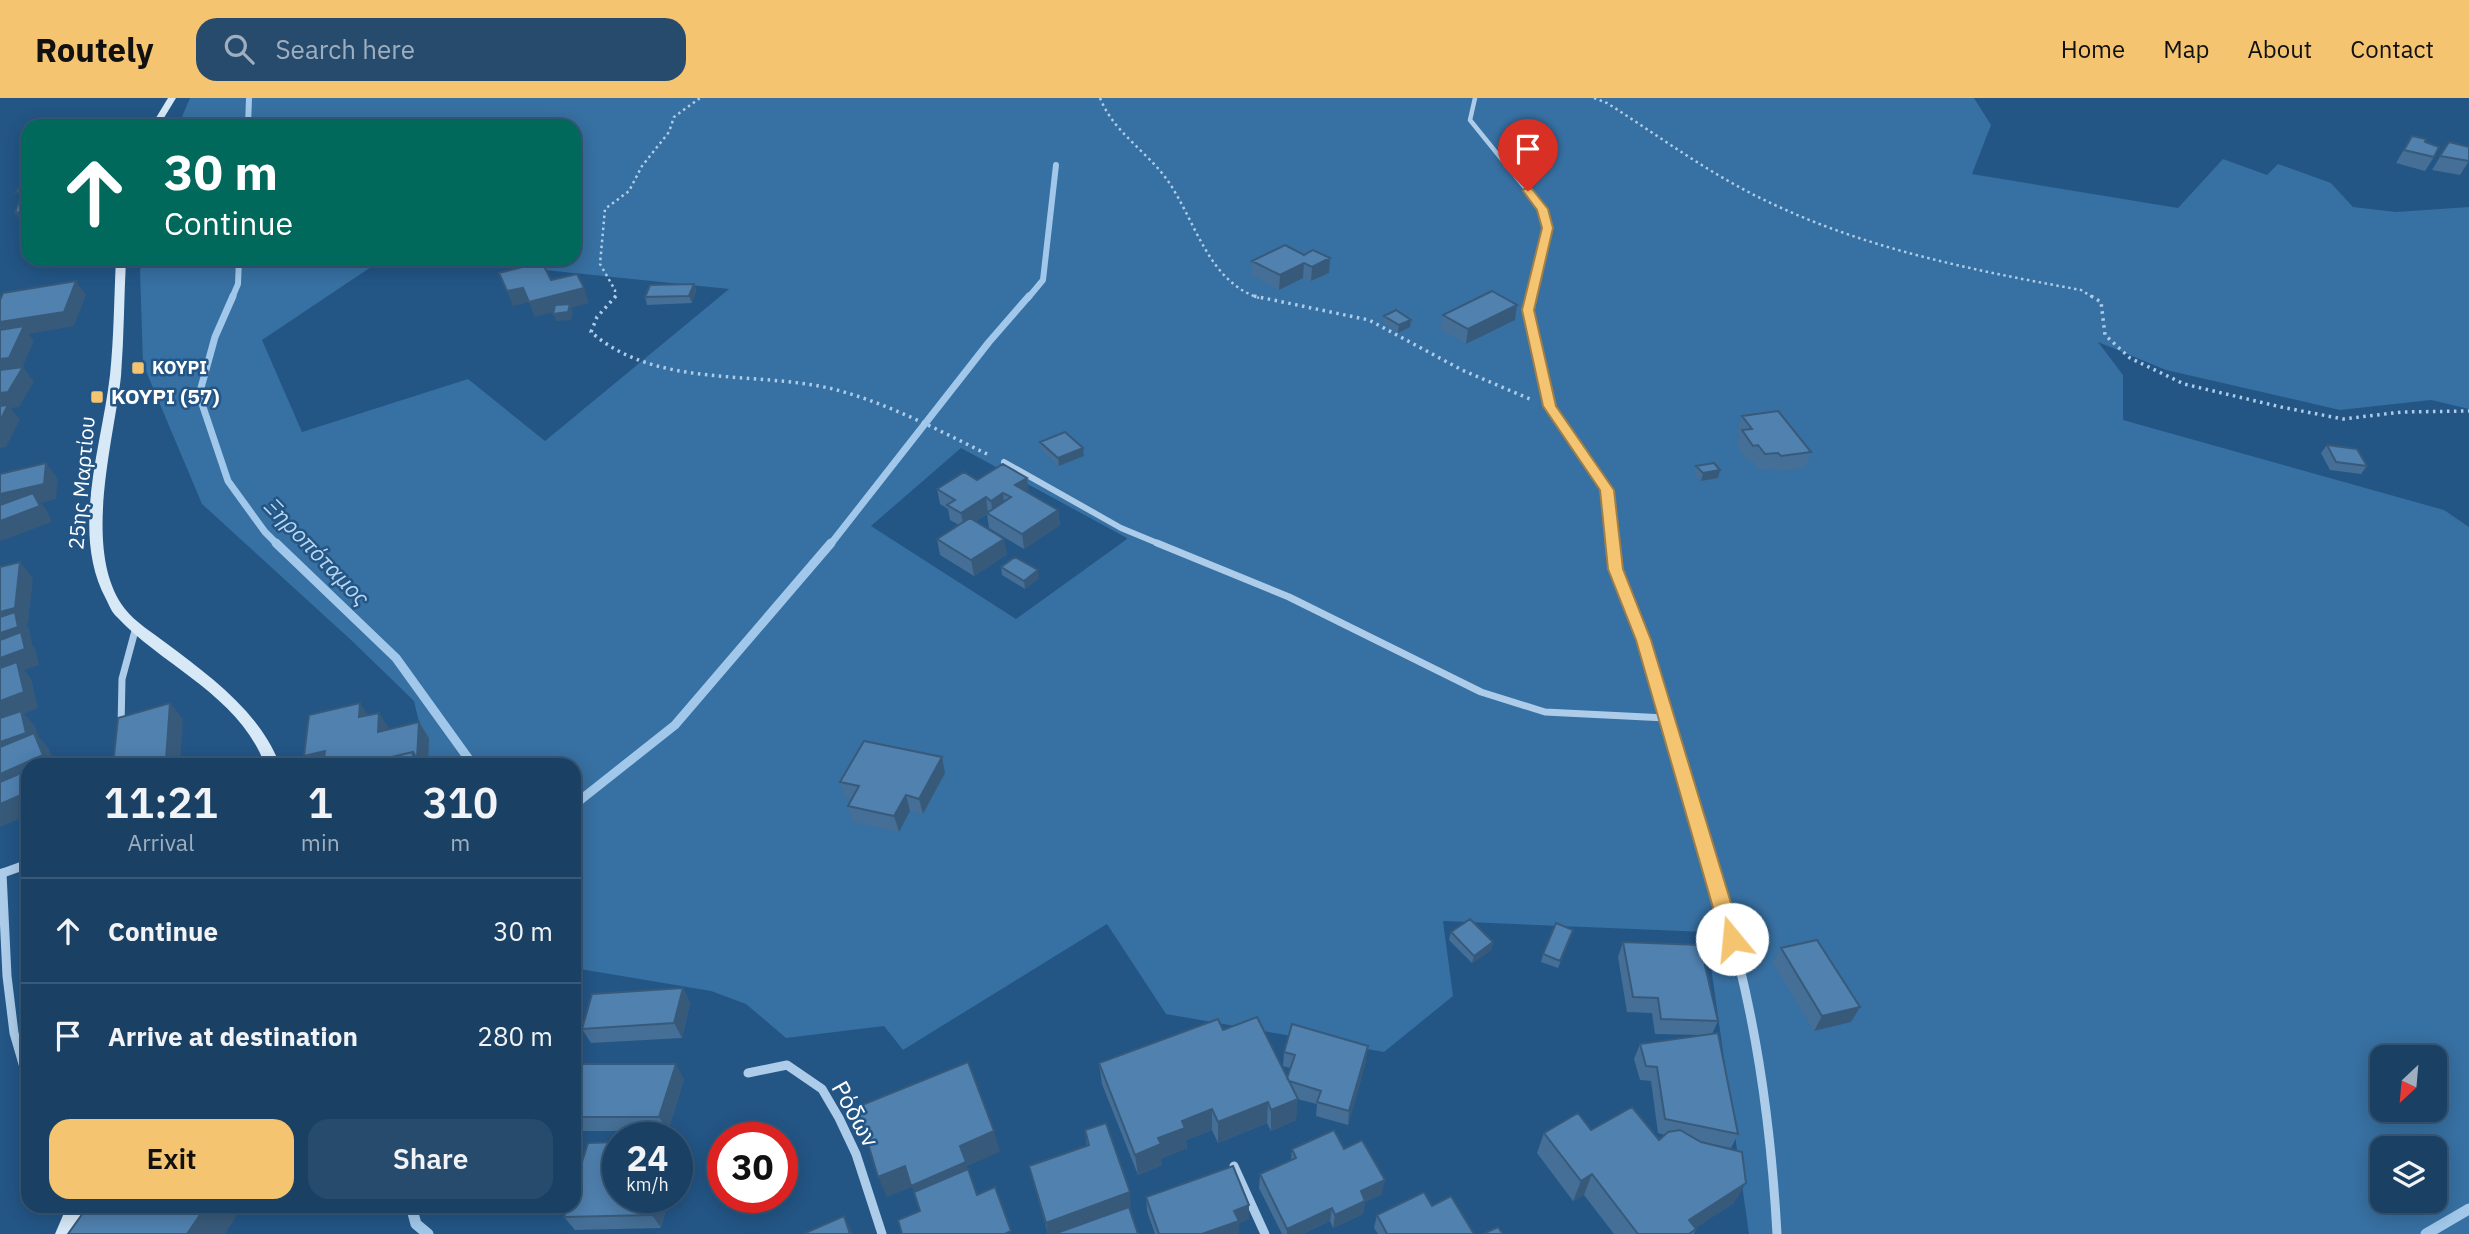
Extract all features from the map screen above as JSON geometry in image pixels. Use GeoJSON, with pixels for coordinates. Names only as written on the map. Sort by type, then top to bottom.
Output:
{"type":"FeatureCollection","features":[{"type":"Feature","properties":{"kind":"main road"},"geometry":{"type":"LineString","coordinates":[[159,119],[172,98]]}},
{"type":"Feature","properties":{"kind":"main road","name":"25ης Μαρτίου"},"geometry":{"type":"LineString","coordinates":[[121,266],[115,378],[100,485],[97,544],[100,574],[120,613],[228,701],[261,736],[269,758]]}},
{"type":"Feature","properties":{"kind":"main road"},"geometry":{"type":"LineString","coordinates":[[65,1234],[73,1213]]}},
{"type":"Feature","properties":{"kind":"street"},"geometry":{"type":"LineString","coordinates":[[1475,98],[1470,120],[1542,209],[1548,228],[1528,310],[1550,406],[1607,490],[1616,569],[1643,640],[1739,962],[1759,1056],[1773,1162],[1777,1234]]}},
{"type":"Feature","properties":{"kind":"street"},"geometry":{"type":"LineString","coordinates":[[1004,462],[1121,528],[1289,597],[1481,692],[1545,712],[1666,718]]}},
{"type":"Feature","properties":{"kind":"street"},"geometry":{"type":"LineString","coordinates":[[120,738],[122,678],[136,628]]}},
{"type":"Feature","properties":{"kind":"street"},"geometry":{"type":"LineString","coordinates":[[21,867],[1,874],[8,987],[14,1032],[21,1056]]}},
{"type":"Feature","properties":{"kind":"street","name":"Ρόδων"},"geometry":{"type":"LineString","coordinates":[[748,1073],[787,1065],[822,1089],[856,1154],[882,1234]]}},
{"type":"Feature","properties":{"kind":"street"},"geometry":{"type":"LineString","coordinates":[[1234,1166],[1265,1234]]}},
{"type":"Feature","properties":{"kind":"path"},"geometry":{"type":"LineString","coordinates":[[700,98],[674,117],[669,132],[642,166],[629,191],[605,209],[600,264],[615,290],[616,297],[592,325],[591,332],[598,340],[617,351],[652,365],[687,373],[792,381],[852,395],[1004,462]]}},
{"type":"Feature","properties":{"kind":"path"},"geometry":{"type":"LineString","coordinates":[[1100,98],[1105,113],[1129,143],[1156,166],[1177,194],[1221,275],[1232,283],[1269,299],[1353,315],[1373,322],[1418,348],[1497,386],[1550,406]]}},
{"type":"Feature","properties":{"kind":"path"},"geometry":{"type":"LineString","coordinates":[[1594,98],[1607,103],[1750,193],[1799,216],[1927,260],[2081,290],[2101,302],[2105,335],[2130,358],[2183,384],[2343,419],[2402,412],[2469,411]]}},
{"type":"Feature","properties":{"kind":"shaded area"},"geometry":{"type":"Polygon","coordinates":[[[190,98],[1974,98],[1991,125],[1972,174],[2178,208],[2223,159],[2267,175],[2278,164],[2331,183],[2353,207],[2396,212],[2469,207],[2469,409],[2431,400],[2340,410],[2166,370],[2098,342],[2123,375],[2123,420],[2444,510],[2469,527],[2469,1234],[1749,1234],[1706,932],[1443,921],[1453,996],[1384,1052],[1166,1014],[1107,924],[903,1050],[884,1026],[786,1038],[746,1004],[711,991],[581,969],[581,758],[427,758],[414,701],[202,504],[143,364],[140,271],[141,266],[373,266],[262,340],[302,432],[468,379],[545,441],[729,289],[525,266],[581,266],[581,119],[181,119],[190,98]],[[961,448],[871,526],[1016,619],[1127,539],[961,448]]]}},
{"type":"Feature","properties":{"kind":"building"},"geometry":{"type":"Polygon","coordinates":[[[2412,136],[2426,139],[2425,142],[2439,147],[2434,157],[2404,150],[2412,136]]]}},
{"type":"Feature","properties":{"kind":"building"},"geometry":{"type":"Polygon","coordinates":[[[2449,142],[2469,147],[2469,161],[2440,156],[2449,142]]]}},
{"type":"Feature","properties":{"kind":"building"},"geometry":{"type":"Polygon","coordinates":[[[21,196],[21,212],[15,213],[21,196]]]}},
{"type":"Feature","properties":{"kind":"building"},"geometry":{"type":"Polygon","coordinates":[[[1285,245],[1304,255],[1313,250],[1330,258],[1312,267],[1304,263],[1280,275],[1252,261],[1285,245]]]}},
{"type":"Feature","properties":{"kind":"building"},"geometry":{"type":"Polygon","coordinates":[[[526,266],[544,266],[551,280],[577,274],[584,288],[529,302],[523,288],[507,291],[499,273],[526,266]]]}},
{"type":"Feature","properties":{"kind":"building"},"geometry":{"type":"Polygon","coordinates":[[[76,281],[64,312],[0,322],[0,300],[3,293],[76,281]]]}},
{"type":"Feature","properties":{"kind":"building"},"geometry":{"type":"Polygon","coordinates":[[[694,284],[689,296],[645,297],[650,285],[694,284]]]}},
{"type":"Feature","properties":{"kind":"building"},"geometry":{"type":"Polygon","coordinates":[[[1492,291],[1517,305],[1468,329],[1443,315],[1492,291]]]}},
{"type":"Feature","properties":{"kind":"building"},"geometry":{"type":"Polygon","coordinates":[[[570,304],[568,312],[553,314],[555,305],[570,304]]]}},
{"type":"Feature","properties":{"kind":"building"},"geometry":{"type":"Polygon","coordinates":[[[1396,310],[1411,320],[1399,325],[1384,316],[1396,310]]]}},
{"type":"Feature","properties":{"kind":"building"},"geometry":{"type":"Polygon","coordinates":[[[24,326],[9,358],[0,359],[0,330],[24,326]]]}},
{"type":"Feature","properties":{"kind":"building"},"geometry":{"type":"Polygon","coordinates":[[[23,367],[8,392],[0,393],[0,370],[23,367]]]}},
{"type":"Feature","properties":{"kind":"building"},"geometry":{"type":"Polygon","coordinates":[[[8,405],[0,421],[0,406],[8,405]]]}},
{"type":"Feature","properties":{"kind":"building"},"geometry":{"type":"Polygon","coordinates":[[[1778,411],[1811,452],[1781,456],[1778,453],[1765,454],[1758,445],[1753,446],[1742,430],[1752,429],[1742,416],[1778,411]]]}},
{"type":"Feature","properties":{"kind":"building"},"geometry":{"type":"Polygon","coordinates":[[[1065,432],[1083,448],[1058,458],[1040,442],[1065,432]]]}},
{"type":"Feature","properties":{"kind":"building"},"geometry":{"type":"Polygon","coordinates":[[[2327,445],[2357,449],[2367,466],[2336,462],[2327,445]]]}},
{"type":"Feature","properties":{"kind":"building"},"geometry":{"type":"Polygon","coordinates":[[[46,463],[44,484],[0,494],[0,474],[46,463]]]}},
{"type":"Feature","properties":{"kind":"building"},"geometry":{"type":"Polygon","coordinates":[[[1714,463],[1720,470],[1703,473],[1696,466],[1714,463]]]}},
{"type":"Feature","properties":{"kind":"building"},"geometry":{"type":"Polygon","coordinates":[[[1003,464],[1027,478],[1015,485],[1058,510],[1022,534],[987,513],[1011,497],[1003,493],[991,501],[986,497],[961,513],[947,505],[955,500],[937,489],[964,472],[977,480],[1003,464]]]}},
{"type":"Feature","properties":{"kind":"building"},"geometry":{"type":"Polygon","coordinates":[[[33,493],[40,506],[0,521],[0,505],[33,493]]]}},
{"type":"Feature","properties":{"kind":"building"},"geometry":{"type":"Polygon","coordinates":[[[970,518],[1004,539],[971,560],[937,539],[970,518]]]}},
{"type":"Feature","properties":{"kind":"building"},"geometry":{"type":"Polygon","coordinates":[[[1015,557],[1038,570],[1024,581],[1001,567],[1015,557]]]}},
{"type":"Feature","properties":{"kind":"building"},"geometry":{"type":"Polygon","coordinates":[[[20,562],[15,608],[0,612],[0,567],[20,562]]]}},
{"type":"Feature","properties":{"kind":"building"},"geometry":{"type":"Polygon","coordinates":[[[15,612],[18,627],[0,633],[0,617],[15,612]]]}},
{"type":"Feature","properties":{"kind":"building"},"geometry":{"type":"Polygon","coordinates":[[[21,632],[25,649],[0,658],[0,640],[21,632]]]}},
{"type":"Feature","properties":{"kind":"building"},"geometry":{"type":"Polygon","coordinates":[[[17,662],[24,692],[0,701],[0,668],[17,662]]]}},
{"type":"Feature","properties":{"kind":"building"},"geometry":{"type":"Polygon","coordinates":[[[170,703],[166,758],[114,758],[118,718],[170,703]]]}},
{"type":"Feature","properties":{"kind":"building"},"geometry":{"type":"Polygon","coordinates":[[[360,703],[359,717],[379,713],[378,732],[419,722],[417,758],[413,752],[388,758],[324,758],[325,751],[304,756],[309,715],[360,703]]]}},
{"type":"Feature","properties":{"kind":"building"},"geometry":{"type":"Polygon","coordinates":[[[21,711],[26,733],[0,742],[0,718],[21,711]]]}},
{"type":"Feature","properties":{"kind":"building"},"geometry":{"type":"Polygon","coordinates":[[[34,733],[43,755],[21,758],[21,765],[0,774],[0,747],[34,733]]]}},
{"type":"Feature","properties":{"kind":"building"},"geometry":{"type":"Polygon","coordinates":[[[864,741],[942,757],[919,799],[906,795],[894,816],[848,806],[859,786],[840,782],[864,741]]]}},
{"type":"Feature","properties":{"kind":"building"},"geometry":{"type":"Polygon","coordinates":[[[413,752],[413,758],[388,758],[413,752]]]}},
{"type":"Feature","properties":{"kind":"building"},"geometry":{"type":"Polygon","coordinates":[[[21,773],[21,795],[0,804],[0,782],[21,773]]]}},
{"type":"Feature","properties":{"kind":"building"},"geometry":{"type":"Polygon","coordinates":[[[1470,919],[1493,942],[1474,956],[1451,932],[1470,919]]]}},
{"type":"Feature","properties":{"kind":"building"},"geometry":{"type":"Polygon","coordinates":[[[1556,923],[1573,930],[1560,961],[1543,954],[1556,923]]]}},
{"type":"Feature","properties":{"kind":"building"},"geometry":{"type":"Polygon","coordinates":[[[1817,940],[1860,1007],[1822,1016],[1781,948],[1817,940]]]}},
{"type":"Feature","properties":{"kind":"building"},"geometry":{"type":"Polygon","coordinates":[[[1623,942],[1700,945],[1718,1021],[1661,1019],[1658,998],[1633,997],[1623,942]]]}},
{"type":"Feature","properties":{"kind":"building"},"geometry":{"type":"Polygon","coordinates":[[[683,988],[674,1023],[582,1029],[592,994],[683,988]]]}},
{"type":"Feature","properties":{"kind":"building"},"geometry":{"type":"Polygon","coordinates":[[[1257,1017],[1298,1099],[1271,1110],[1268,1102],[1218,1122],[1212,1109],[1182,1121],[1185,1128],[1158,1138],[1161,1144],[1135,1155],[1099,1063],[1218,1019],[1223,1030],[1257,1017]]]}},
{"type":"Feature","properties":{"kind":"building"},"geometry":{"type":"Polygon","coordinates":[[[1292,1024],[1368,1046],[1349,1111],[1317,1102],[1321,1091],[1287,1078],[1295,1055],[1284,1052],[1292,1024]]]}},
{"type":"Feature","properties":{"kind":"building"},"geometry":{"type":"Polygon","coordinates":[[[1718,1033],[1738,1134],[1665,1119],[1657,1067],[1646,1066],[1640,1044],[1718,1033]]]}},
{"type":"Feature","properties":{"kind":"building"},"geometry":{"type":"Polygon","coordinates":[[[968,1062],[994,1131],[960,1146],[966,1162],[911,1186],[905,1166],[878,1177],[857,1107],[968,1062]]]}},
{"type":"Feature","properties":{"kind":"building"},"geometry":{"type":"Polygon","coordinates":[[[581,1064],[676,1064],[659,1117],[581,1117],[581,1064]]]}},
{"type":"Feature","properties":{"kind":"building"},"geometry":{"type":"Polygon","coordinates":[[[1632,1107],[1659,1140],[1668,1132],[1680,1130],[1701,1142],[1742,1152],[1746,1183],[1689,1220],[1696,1229],[1689,1234],[1638,1234],[1592,1174],[1581,1181],[1544,1133],[1578,1113],[1591,1130],[1632,1107]]]}},
{"type":"Feature","properties":{"kind":"building"},"geometry":{"type":"Polygon","coordinates":[[[1106,1123],[1130,1192],[1046,1223],[1029,1166],[1089,1145],[1085,1130],[1106,1123]]]}},
{"type":"Feature","properties":{"kind":"building"},"geometry":{"type":"Polygon","coordinates":[[[1334,1130],[1344,1149],[1362,1140],[1385,1180],[1361,1191],[1365,1201],[1335,1215],[1332,1208],[1287,1229],[1260,1174],[1296,1158],[1292,1149],[1334,1130]]]}},
{"type":"Feature","properties":{"kind":"building"},"geometry":{"type":"Polygon","coordinates":[[[588,1143],[602,1143],[602,1213],[652,1215],[564,1217],[565,1213],[581,1213],[581,1165],[588,1143]]]}},
{"type":"Feature","properties":{"kind":"building"},"geometry":{"type":"Polygon","coordinates":[[[1233,1166],[1249,1205],[1234,1211],[1239,1221],[1202,1234],[1159,1234],[1146,1197],[1233,1166]]]}},
{"type":"Feature","properties":{"kind":"building"},"geometry":{"type":"Polygon","coordinates":[[[968,1169],[977,1195],[995,1187],[1011,1231],[1005,1234],[902,1234],[898,1220],[920,1211],[914,1192],[968,1169]]]}},
{"type":"Feature","properties":{"kind":"building"},"geometry":{"type":"Polygon","coordinates":[[[1424,1192],[1432,1206],[1451,1196],[1474,1234],[1387,1234],[1377,1215],[1424,1192]]]}},
{"type":"Feature","properties":{"kind":"building"},"geometry":{"type":"Polygon","coordinates":[[[1129,1207],[1138,1234],[1054,1234],[1129,1207]]]}},
{"type":"Feature","properties":{"kind":"building"},"geometry":{"type":"Polygon","coordinates":[[[83,1213],[201,1213],[187,1234],[68,1234],[83,1213]]]}},
{"type":"Feature","properties":{"kind":"building"},"geometry":{"type":"Polygon","coordinates":[[[844,1216],[850,1234],[803,1234],[844,1216]]]}},
{"type":"Feature","properties":{"kind":"building"},"geometry":{"type":"Polygon","coordinates":[[[1498,1227],[1503,1234],[1483,1234],[1498,1227]]]}},
{"type":"Feature","properties":{"kind":"waterway","name":"Ξηροπόταμος"},"geometry":{"type":"LineString","coordinates":[[248,119],[249,98]]}},
{"type":"Feature","properties":{"kind":"waterway"},"geometry":{"type":"LineString","coordinates":[[1028,298],[1043,280],[1056,165]]}},
{"type":"Feature","properties":{"kind":"waterway","name":"Ξηροπόταμος"},"geometry":{"type":"LineString","coordinates":[[232,298],[238,284],[239,266]]}},
{"type":"Feature","properties":{"kind":"waterway","name":"Ξηροπόταμος"},"geometry":{"type":"LineString","coordinates":[[233,296],[215,337],[199,395],[228,481],[276,543]]}},
{"type":"Feature","properties":{"kind":"waterway"},"geometry":{"type":"LineString","coordinates":[[830,545],[989,342],[1029,296]]}},
{"type":"Feature","properties":{"kind":"waterway","name":"Ξηροπόταμος"},"geometry":{"type":"LineString","coordinates":[[276,543],[396,658],[468,758]]}},
{"type":"Feature","properties":{"kind":"waterway"},"geometry":{"type":"LineString","coordinates":[[581,799],[675,725],[831,543]]}},
{"type":"Feature","properties":{"kind":"waterway"},"geometry":{"type":"LineString","coordinates":[[2426,1234],[2469,1209]]}},
{"type":"Feature","properties":{"kind":"waterway","name":"Ξηροπόταμος"},"geometry":{"type":"LineString","coordinates":[[413,1213],[416,1224],[428,1234]]}},
{"type":"Feature","properties":{"kind":"place","name":"ΚΟΥΡΙ"},"geometry":{"type":"Point","coordinates":[138,368]}},
{"type":"Feature","properties":{"kind":"place","name":"ΚΟΥΡΙ (57)"},"geometry":{"type":"Point","coordinates":[97,397]}},
{"type":"Feature","properties":{"kind":"route"},"geometry":{"type":"LineString","coordinates":[[1528,191],[1542,209],[1548,228],[1528,310],[1550,406],[1607,490],[1616,569],[1643,640],[1732,939]]}}]}
